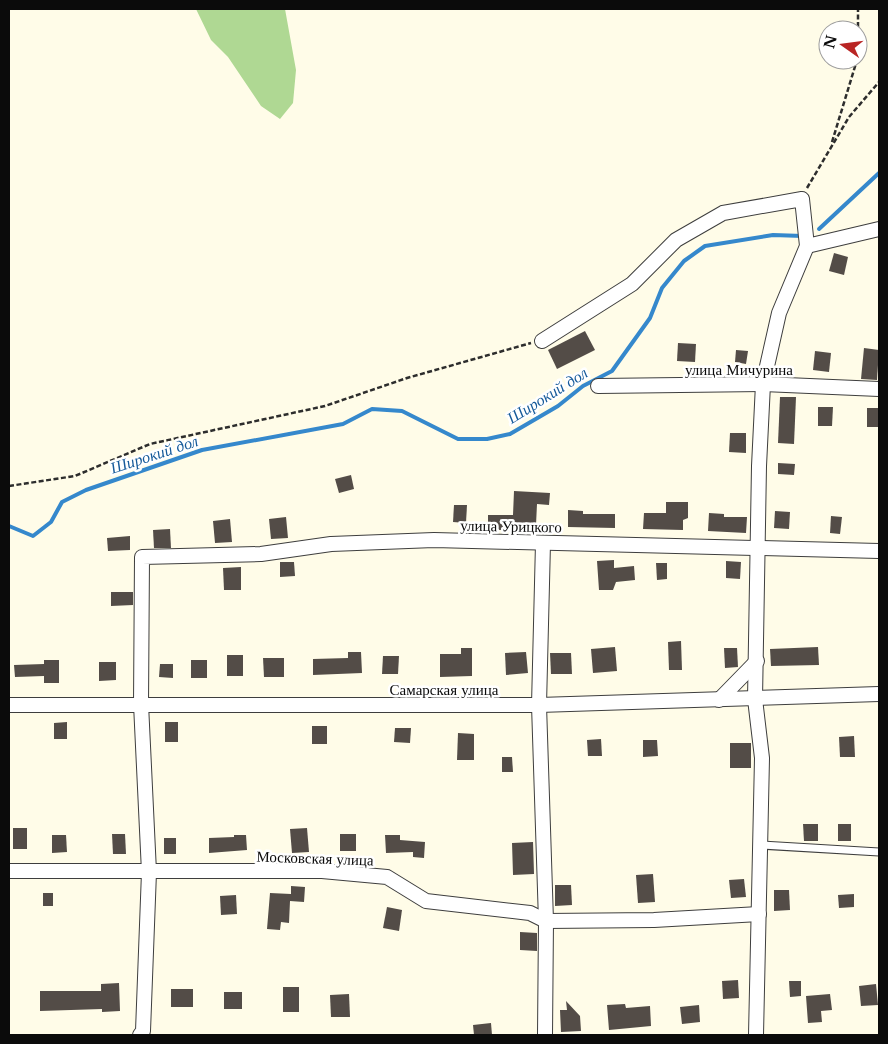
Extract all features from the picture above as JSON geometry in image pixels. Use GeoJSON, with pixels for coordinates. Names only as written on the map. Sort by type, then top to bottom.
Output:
{"type":"FeatureCollection","features":[{"type":"Feature","properties":{"kind":"street"},"geometry":{"type":"LineString","coordinates":[[542,340],[632,284],[676,240],[723,213],[802,199],[807,246],[779,313],[763,384],[759,466],[755,699],[762,758],[756,1035]]}},
{"type":"Feature","properties":{"kind":"street"},"geometry":{"type":"LineString","coordinates":[[807,246],[879,228]]}},
{"type":"Feature","properties":{"kind":"street","name":"улица Мичурина"},"geometry":{"type":"LineString","coordinates":[[598,386],[763,384],[879,389]]}},
{"type":"Feature","properties":{"kind":"street","name":"улица Урицкого"},"geometry":{"type":"LineString","coordinates":[[141,704],[142,557],[261,554],[331,544],[416,541],[879,551]]}},
{"type":"Feature","properties":{"kind":"street"},"geometry":{"type":"LineString","coordinates":[[543,543],[539,705],[546,921],[546,1035]]}},
{"type":"Feature","properties":{"kind":"street"},"geometry":{"type":"LineString","coordinates":[[719,700],[756,661]]}},
{"type":"Feature","properties":{"kind":"street","name":"Самарская улица"},"geometry":{"type":"LineString","coordinates":[[9,705],[539,705],[879,694]]}},
{"type":"Feature","properties":{"kind":"street"},"geometry":{"type":"LineString","coordinates":[[140,1035],[143,1031],[144,1016],[149,872],[141,704]]}},
{"type":"Feature","properties":{"kind":"street","name":"Московская улица"},"geometry":{"type":"LineString","coordinates":[[9,871],[322,871],[387,877],[426,901],[530,913],[546,921],[654,920],[759,914]]}},
{"type":"Feature","properties":{"kind":"lane"},"geometry":{"type":"LineString","coordinates":[[760,845],[879,852]]}},
{"type":"Feature","properties":{"kind":"path"},"geometry":{"type":"LineString","coordinates":[[830,146],[854,70]]}},
{"type":"Feature","properties":{"kind":"path"},"geometry":{"type":"LineString","coordinates":[[802,199],[830,146],[850,117],[879,82]]}},
{"type":"Feature","properties":{"kind":"path"},"geometry":{"type":"LineString","coordinates":[[9,486],[75,476],[150,444],[325,406],[407,378],[542,340]]}},
{"type":"Feature","properties":{"kind":"green space"},"geometry":{"type":"Polygon","coordinates":[[[196,9],[285,9],[296,70],[293,103],[280,119],[261,106],[228,57],[211,40],[196,9]]]}},
{"type":"Feature","properties":{"kind":"building"},"geometry":{"type":"Polygon","coordinates":[[[834,253],[848,257],[844,275],[829,271],[834,253]]]}},
{"type":"Feature","properties":{"kind":"building"},"geometry":{"type":"Polygon","coordinates":[[[585,331],[595,350],[557,369],[548,350],[585,331]]]}},
{"type":"Feature","properties":{"kind":"building"},"geometry":{"type":"Polygon","coordinates":[[[678,343],[696,344],[695,362],[677,361],[678,343]]]}},
{"type":"Feature","properties":{"kind":"building"},"geometry":{"type":"Polygon","coordinates":[[[864,348],[879,350],[877,380],[861,379],[864,348]]]}},
{"type":"Feature","properties":{"kind":"building"},"geometry":{"type":"Polygon","coordinates":[[[736,350],[748,351],[746,364],[735,362],[736,350]]]}},
{"type":"Feature","properties":{"kind":"building"},"geometry":{"type":"Polygon","coordinates":[[[815,351],[831,353],[829,372],[813,370],[815,351]]]}},
{"type":"Feature","properties":{"kind":"building"},"geometry":{"type":"Polygon","coordinates":[[[780,397],[796,397],[794,444],[778,443],[780,397]]]}},
{"type":"Feature","properties":{"kind":"building"},"geometry":{"type":"Polygon","coordinates":[[[818,407],[833,407],[832,426],[818,426],[818,407]]]}},
{"type":"Feature","properties":{"kind":"building"},"geometry":{"type":"Polygon","coordinates":[[[867,408],[879,408],[879,427],[867,427],[867,408]]]}},
{"type":"Feature","properties":{"kind":"building"},"geometry":{"type":"Polygon","coordinates":[[[730,433],[746,433],[746,453],[729,452],[730,433]]]}},
{"type":"Feature","properties":{"kind":"building"},"geometry":{"type":"Polygon","coordinates":[[[778,463],[795,464],[794,475],[778,474],[778,463]]]}},
{"type":"Feature","properties":{"kind":"building"},"geometry":{"type":"Polygon","coordinates":[[[351,475],[354,489],[339,493],[335,479],[351,475]]]}},
{"type":"Feature","properties":{"kind":"building"},"geometry":{"type":"Polygon","coordinates":[[[514,491],[550,493],[549,505],[537,504],[536,525],[521,524],[521,530],[488,530],[488,515],[513,515],[514,491]]]}},
{"type":"Feature","properties":{"kind":"building"},"geometry":{"type":"Polygon","coordinates":[[[666,502],[688,502],[688,518],[683,520],[683,530],[643,529],[644,513],[666,513],[666,502]]]}},
{"type":"Feature","properties":{"kind":"building"},"geometry":{"type":"Polygon","coordinates":[[[454,505],[467,505],[466,523],[453,522],[454,505]]]}},
{"type":"Feature","properties":{"kind":"building"},"geometry":{"type":"Polygon","coordinates":[[[568,510],[583,511],[583,514],[615,514],[615,528],[568,527],[568,510]]]}},
{"type":"Feature","properties":{"kind":"building"},"geometry":{"type":"Polygon","coordinates":[[[775,511],[790,512],[789,529],[774,528],[775,511]]]}},
{"type":"Feature","properties":{"kind":"building"},"geometry":{"type":"Polygon","coordinates":[[[709,513],[724,514],[724,517],[747,517],[746,533],[708,531],[709,513]]]}},
{"type":"Feature","properties":{"kind":"building"},"geometry":{"type":"Polygon","coordinates":[[[831,516],[842,517],[840,534],[830,533],[831,516]]]}},
{"type":"Feature","properties":{"kind":"building"},"geometry":{"type":"Polygon","coordinates":[[[286,517],[288,538],[271,539],[269,519],[286,517]]]}},
{"type":"Feature","properties":{"kind":"building"},"geometry":{"type":"Polygon","coordinates":[[[230,519],[232,542],[215,543],[213,521],[230,519]]]}},
{"type":"Feature","properties":{"kind":"building"},"geometry":{"type":"Polygon","coordinates":[[[170,529],[171,548],[154,548],[153,530],[170,529]]]}},
{"type":"Feature","properties":{"kind":"building"},"geometry":{"type":"Polygon","coordinates":[[[130,536],[130,550],[108,551],[107,538],[130,536]]]}},
{"type":"Feature","properties":{"kind":"building"},"geometry":{"type":"Polygon","coordinates":[[[614,560],[614,568],[634,566],[635,580],[616,582],[613,590],[599,590],[597,561],[614,560]]]}},
{"type":"Feature","properties":{"kind":"building"},"geometry":{"type":"Polygon","coordinates":[[[726,561],[741,562],[740,579],[726,578],[726,561]]]}},
{"type":"Feature","properties":{"kind":"building"},"geometry":{"type":"Polygon","coordinates":[[[280,562],[294,562],[295,576],[280,577],[280,562]]]}},
{"type":"Feature","properties":{"kind":"building"},"geometry":{"type":"Polygon","coordinates":[[[656,563],[667,563],[667,579],[657,580],[656,563]]]}},
{"type":"Feature","properties":{"kind":"building"},"geometry":{"type":"Polygon","coordinates":[[[241,567],[241,590],[224,590],[223,568],[241,567]]]}},
{"type":"Feature","properties":{"kind":"building"},"geometry":{"type":"Polygon","coordinates":[[[111,592],[133,592],[133,605],[111,606],[111,592]]]}},
{"type":"Feature","properties":{"kind":"building"},"geometry":{"type":"Polygon","coordinates":[[[681,641],[682,670],[669,670],[668,642],[681,641]]]}},
{"type":"Feature","properties":{"kind":"building"},"geometry":{"type":"Polygon","coordinates":[[[615,647],[617,671],[593,673],[591,649],[615,647]]]}},
{"type":"Feature","properties":{"kind":"building"},"geometry":{"type":"Polygon","coordinates":[[[818,647],[819,665],[771,666],[770,649],[818,647]]]}},
{"type":"Feature","properties":{"kind":"building"},"geometry":{"type":"Polygon","coordinates":[[[461,648],[472,648],[472,676],[440,677],[440,654],[461,654],[461,648]]]}},
{"type":"Feature","properties":{"kind":"building"},"geometry":{"type":"Polygon","coordinates":[[[724,648],[737,648],[738,667],[725,668],[724,648]]]}},
{"type":"Feature","properties":{"kind":"building"},"geometry":{"type":"Polygon","coordinates":[[[348,652],[361,652],[362,673],[313,675],[313,659],[348,658],[348,652]]]}},
{"type":"Feature","properties":{"kind":"building"},"geometry":{"type":"Polygon","coordinates":[[[526,652],[528,673],[506,675],[505,653],[526,652]]]}},
{"type":"Feature","properties":{"kind":"building"},"geometry":{"type":"Polygon","coordinates":[[[550,653],[571,653],[572,674],[551,674],[550,653]]]}},
{"type":"Feature","properties":{"kind":"building"},"geometry":{"type":"Polygon","coordinates":[[[227,655],[243,655],[243,676],[227,676],[227,655]]]}},
{"type":"Feature","properties":{"kind":"building"},"geometry":{"type":"Polygon","coordinates":[[[383,656],[399,656],[398,674],[382,674],[383,656]]]}},
{"type":"Feature","properties":{"kind":"building"},"geometry":{"type":"Polygon","coordinates":[[[263,658],[284,658],[284,677],[264,677],[263,658]]]}},
{"type":"Feature","properties":{"kind":"building"},"geometry":{"type":"Polygon","coordinates":[[[44,660],[59,660],[59,683],[44,683],[44,676],[15,677],[14,665],[44,664],[44,660]]]}},
{"type":"Feature","properties":{"kind":"building"},"geometry":{"type":"Polygon","coordinates":[[[191,660],[207,660],[207,678],[191,678],[191,660]]]}},
{"type":"Feature","properties":{"kind":"building"},"geometry":{"type":"Polygon","coordinates":[[[99,662],[116,662],[116,680],[99,681],[99,662]]]}},
{"type":"Feature","properties":{"kind":"building"},"geometry":{"type":"Polygon","coordinates":[[[160,664],[173,664],[173,678],[159,677],[160,664]]]}},
{"type":"Feature","properties":{"kind":"building"},"geometry":{"type":"Polygon","coordinates":[[[67,722],[67,739],[54,739],[54,723],[67,722]]]}},
{"type":"Feature","properties":{"kind":"building"},"geometry":{"type":"Polygon","coordinates":[[[165,722],[178,722],[178,742],[165,742],[165,722]]]}},
{"type":"Feature","properties":{"kind":"building"},"geometry":{"type":"Polygon","coordinates":[[[312,726],[327,726],[327,744],[312,744],[312,726]]]}},
{"type":"Feature","properties":{"kind":"building"},"geometry":{"type":"Polygon","coordinates":[[[395,728],[411,728],[410,743],[394,742],[395,728]]]}},
{"type":"Feature","properties":{"kind":"building"},"geometry":{"type":"Polygon","coordinates":[[[458,733],[474,734],[474,760],[457,760],[458,733]]]}},
{"type":"Feature","properties":{"kind":"building"},"geometry":{"type":"Polygon","coordinates":[[[854,736],[855,757],[840,757],[839,737],[854,736]]]}},
{"type":"Feature","properties":{"kind":"building"},"geometry":{"type":"Polygon","coordinates":[[[601,739],[602,756],[588,756],[587,740],[601,739]]]}},
{"type":"Feature","properties":{"kind":"building"},"geometry":{"type":"Polygon","coordinates":[[[643,740],[657,740],[658,756],[643,757],[643,740]]]}},
{"type":"Feature","properties":{"kind":"building"},"geometry":{"type":"Polygon","coordinates":[[[730,743],[751,743],[751,768],[730,768],[730,743]]]}},
{"type":"Feature","properties":{"kind":"building"},"geometry":{"type":"Polygon","coordinates":[[[502,757],[512,757],[513,772],[502,772],[502,757]]]}},
{"type":"Feature","properties":{"kind":"building"},"geometry":{"type":"Polygon","coordinates":[[[803,824],[818,824],[818,841],[804,841],[803,824]]]}},
{"type":"Feature","properties":{"kind":"building"},"geometry":{"type":"Polygon","coordinates":[[[838,824],[851,824],[851,841],[838,841],[838,824]]]}},
{"type":"Feature","properties":{"kind":"building"},"geometry":{"type":"Polygon","coordinates":[[[13,828],[27,828],[27,849],[13,849],[13,828]]]}},
{"type":"Feature","properties":{"kind":"building"},"geometry":{"type":"Polygon","coordinates":[[[307,828],[309,852],[292,853],[290,829],[307,828]]]}},
{"type":"Feature","properties":{"kind":"building"},"geometry":{"type":"Polygon","coordinates":[[[112,834],[125,834],[126,854],[113,854],[112,834]]]}},
{"type":"Feature","properties":{"kind":"building"},"geometry":{"type":"Polygon","coordinates":[[[340,834],[356,834],[356,851],[340,851],[340,834]]]}},
{"type":"Feature","properties":{"kind":"building"},"geometry":{"type":"Polygon","coordinates":[[[52,835],[66,835],[67,852],[52,853],[52,835]]]}},
{"type":"Feature","properties":{"kind":"building"},"geometry":{"type":"Polygon","coordinates":[[[234,835],[246,835],[247,850],[209,853],[209,838],[234,837],[234,835]]]}},
{"type":"Feature","properties":{"kind":"building"},"geometry":{"type":"Polygon","coordinates":[[[385,835],[400,835],[400,840],[425,842],[424,858],[413,857],[413,852],[386,853],[385,835]]]}},
{"type":"Feature","properties":{"kind":"building"},"geometry":{"type":"Polygon","coordinates":[[[164,838],[176,838],[176,854],[164,854],[164,838]]]}},
{"type":"Feature","properties":{"kind":"building"},"geometry":{"type":"Polygon","coordinates":[[[533,842],[534,874],[513,875],[512,843],[533,842]]]}},
{"type":"Feature","properties":{"kind":"building"},"geometry":{"type":"Polygon","coordinates":[[[653,874],[655,902],[638,903],[636,875],[653,874]]]}},
{"type":"Feature","properties":{"kind":"building"},"geometry":{"type":"Polygon","coordinates":[[[744,879],[746,897],[731,898],[729,880],[744,879]]]}},
{"type":"Feature","properties":{"kind":"building"},"geometry":{"type":"Polygon","coordinates":[[[555,885],[571,885],[572,905],[555,906],[555,885]]]}},
{"type":"Feature","properties":{"kind":"building"},"geometry":{"type":"Polygon","coordinates":[[[291,886],[305,887],[304,902],[290,901],[289,923],[281,922],[280,930],[267,929],[270,893],[291,894],[291,886]]]}},
{"type":"Feature","properties":{"kind":"building"},"geometry":{"type":"Polygon","coordinates":[[[774,890],[789,890],[790,910],[774,911],[774,890]]]}},
{"type":"Feature","properties":{"kind":"building"},"geometry":{"type":"Polygon","coordinates":[[[43,893],[53,893],[53,906],[43,906],[43,893]]]}},
{"type":"Feature","properties":{"kind":"building"},"geometry":{"type":"Polygon","coordinates":[[[854,894],[854,907],[839,908],[838,895],[854,894]]]}},
{"type":"Feature","properties":{"kind":"building"},"geometry":{"type":"Polygon","coordinates":[[[236,895],[237,914],[221,915],[220,896],[236,895]]]}},
{"type":"Feature","properties":{"kind":"building"},"geometry":{"type":"Polygon","coordinates":[[[387,907],[402,910],[399,931],[383,928],[387,907]]]}},
{"type":"Feature","properties":{"kind":"building"},"geometry":{"type":"Polygon","coordinates":[[[520,932],[537,933],[537,951],[520,950],[520,932]]]}},
{"type":"Feature","properties":{"kind":"building"},"geometry":{"type":"Polygon","coordinates":[[[738,980],[739,998],[723,999],[722,981],[738,980]]]}},
{"type":"Feature","properties":{"kind":"building"},"geometry":{"type":"Polygon","coordinates":[[[789,981],[801,981],[801,996],[790,997],[789,981]]]}},
{"type":"Feature","properties":{"kind":"building"},"geometry":{"type":"Polygon","coordinates":[[[119,983],[120,1011],[102,1012],[102,1009],[40,1011],[40,991],[101,991],[101,984],[119,983]]]}},
{"type":"Feature","properties":{"kind":"building"},"geometry":{"type":"Polygon","coordinates":[[[876,984],[878,1005],[861,1006],[859,986],[876,984]]]}},
{"type":"Feature","properties":{"kind":"building"},"geometry":{"type":"Polygon","coordinates":[[[283,987],[299,987],[299,1012],[283,1012],[283,987]]]}},
{"type":"Feature","properties":{"kind":"building"},"geometry":{"type":"Polygon","coordinates":[[[171,989],[193,989],[193,1007],[171,1007],[171,989]]]}},
{"type":"Feature","properties":{"kind":"building"},"geometry":{"type":"Polygon","coordinates":[[[224,992],[242,992],[242,1009],[224,1009],[224,992]]]}},
{"type":"Feature","properties":{"kind":"building"},"geometry":{"type":"Polygon","coordinates":[[[349,994],[350,1017],[331,1017],[330,995],[349,994]]]}},
{"type":"Feature","properties":{"kind":"building"},"geometry":{"type":"Polygon","coordinates":[[[830,994],[832,1010],[821,1011],[822,1022],[808,1023],[806,996],[830,994]]]}},
{"type":"Feature","properties":{"kind":"building"},"geometry":{"type":"Polygon","coordinates":[[[566,1001],[580,1016],[581,1031],[561,1032],[560,1010],[567,1010],[566,1001]]]}},
{"type":"Feature","properties":{"kind":"building"},"geometry":{"type":"Polygon","coordinates":[[[625,1004],[626,1008],[650,1006],[651,1026],[609,1030],[607,1005],[625,1004]]]}},
{"type":"Feature","properties":{"kind":"building"},"geometry":{"type":"Polygon","coordinates":[[[699,1005],[700,1022],[682,1024],[680,1007],[699,1005]]]}},
{"type":"Feature","properties":{"kind":"building"},"geometry":{"type":"Polygon","coordinates":[[[491,1023],[492,1035],[474,1035],[473,1025],[491,1023]]]}},
{"type":"Feature","properties":{"kind":"waterway","name":"Широкий дол"},"geometry":{"type":"LineString","coordinates":[[819,229],[879,173]]}},
{"type":"Feature","properties":{"kind":"waterway","name":"Широкий дол"},"geometry":{"type":"LineString","coordinates":[[9,526],[33,536],[51,522],[62,502],[86,490],[202,450],[343,424],[372,409],[402,411],[458,439],[487,439],[510,434],[558,406],[583,386],[612,371],[650,318],[662,288],[684,261],[705,246],[773,235],[803,236]]}}]}
